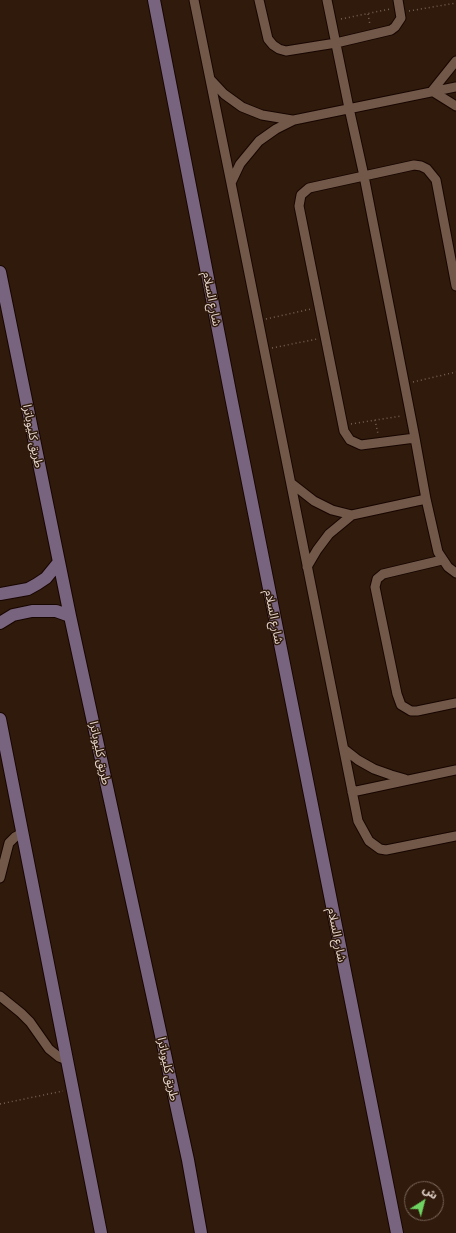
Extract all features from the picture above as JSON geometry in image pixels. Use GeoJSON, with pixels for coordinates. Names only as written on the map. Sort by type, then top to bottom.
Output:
{"type":"FeatureCollection","features":[{"type":"Feature","properties":{"kind":"main road","name":"شارع السلام"},"geometry":{"type":"LineString","coordinates":[[154,0],[233,410],[397,1233]]}},
{"type":"Feature","properties":{"kind":"main road","name":"طريق كليوباترا"},"geometry":{"type":"LineString","coordinates":[[0,272],[2,289],[70,616],[188,1160],[201,1233]]}},
{"type":"Feature","properties":{"kind":"main road"},"geometry":{"type":"LineString","coordinates":[[0,594],[9,594],[28,589],[46,578],[59,562]]}},
{"type":"Feature","properties":{"kind":"main road"},"geometry":{"type":"LineString","coordinates":[[0,623],[13,615],[32,611],[56,612],[70,616]]}},
{"type":"Feature","properties":{"kind":"main road"},"geometry":{"type":"LineString","coordinates":[[0,719],[101,1233]]}},
{"type":"Feature","properties":{"kind":"street"},"geometry":{"type":"LineString","coordinates":[[194,0],[358,822],[369,841],[380,849],[393,850],[456,836]]}},
{"type":"Feature","properties":{"kind":"street"},"geometry":{"type":"LineString","coordinates":[[260,0],[268,39],[273,45],[286,51],[294,51],[391,30],[399,23],[399,6]]}},
{"type":"Feature","properties":{"kind":"street"},"geometry":{"type":"LineString","coordinates":[[327,0],[364,176],[411,414],[426,499],[438,552],[442,560],[456,574]]}},
{"type":"Feature","properties":{"kind":"street"},"geometry":{"type":"LineString","coordinates":[[432,92],[456,60]]}},
{"type":"Feature","properties":{"kind":"street"},"geometry":{"type":"LineString","coordinates":[[209,79],[224,94],[242,107],[272,118],[294,120]]}},
{"type":"Feature","properties":{"kind":"street"},"geometry":{"type":"LineString","coordinates":[[231,183],[246,156],[259,141],[276,129],[294,120],[456,87]]}},
{"type":"Feature","properties":{"kind":"street"},"geometry":{"type":"LineString","coordinates":[[432,92],[456,106]]}},
{"type":"Feature","properties":{"kind":"street"},"geometry":{"type":"LineString","coordinates":[[415,438],[366,445],[355,443],[346,436],[342,426],[299,206],[301,195],[309,188],[414,165],[421,166],[432,173],[436,180],[456,286]]}},
{"type":"Feature","properties":{"kind":"street"},"geometry":{"type":"LineString","coordinates":[[290,483],[319,504],[332,510],[352,515]]}},
{"type":"Feature","properties":{"kind":"street"},"geometry":{"type":"LineString","coordinates":[[307,567],[326,538],[336,527],[352,515],[426,499]]}},
{"type":"Feature","properties":{"kind":"street"},"geometry":{"type":"LineString","coordinates":[[442,560],[383,574],[377,579],[375,587],[397,694],[401,705],[411,711],[417,711],[456,703]]}},
{"type":"Feature","properties":{"kind":"street"},"geometry":{"type":"LineString","coordinates":[[344,749],[358,760],[374,769],[409,780]]}},
{"type":"Feature","properties":{"kind":"street"},"geometry":{"type":"LineString","coordinates":[[352,792],[456,770]]}},
{"type":"Feature","properties":{"kind":"street"},"geometry":{"type":"LineString","coordinates":[[0,878],[7,847],[12,840],[22,833]]}},
{"type":"Feature","properties":{"kind":"street"},"geometry":{"type":"LineString","coordinates":[[0,996],[21,1013],[49,1048],[59,1057],[67,1060]]}},
{"type":"Feature","properties":{"kind":"path"},"geometry":{"type":"LineString","coordinates":[[332,21],[399,6],[456,3]]}},
{"type":"Feature","properties":{"kind":"path"},"geometry":{"type":"LineString","coordinates":[[368,14],[372,34]]}},
{"type":"Feature","properties":{"kind":"path"},"geometry":{"type":"LineString","coordinates":[[258,321],[319,308]]}},
{"type":"Feature","properties":{"kind":"path"},"geometry":{"type":"LineString","coordinates":[[264,350],[325,337]]}},
{"type":"Feature","properties":{"kind":"path"},"geometry":{"type":"LineString","coordinates":[[405,384],[456,372]]}},
{"type":"Feature","properties":{"kind":"path"},"geometry":{"type":"LineString","coordinates":[[342,426],[411,414]]}},
{"type":"Feature","properties":{"kind":"path"},"geometry":{"type":"LineString","coordinates":[[375,420],[380,443]]}},
{"type":"Feature","properties":{"kind":"path"},"geometry":{"type":"LineString","coordinates":[[0,1104],[73,1089]]}}]}
